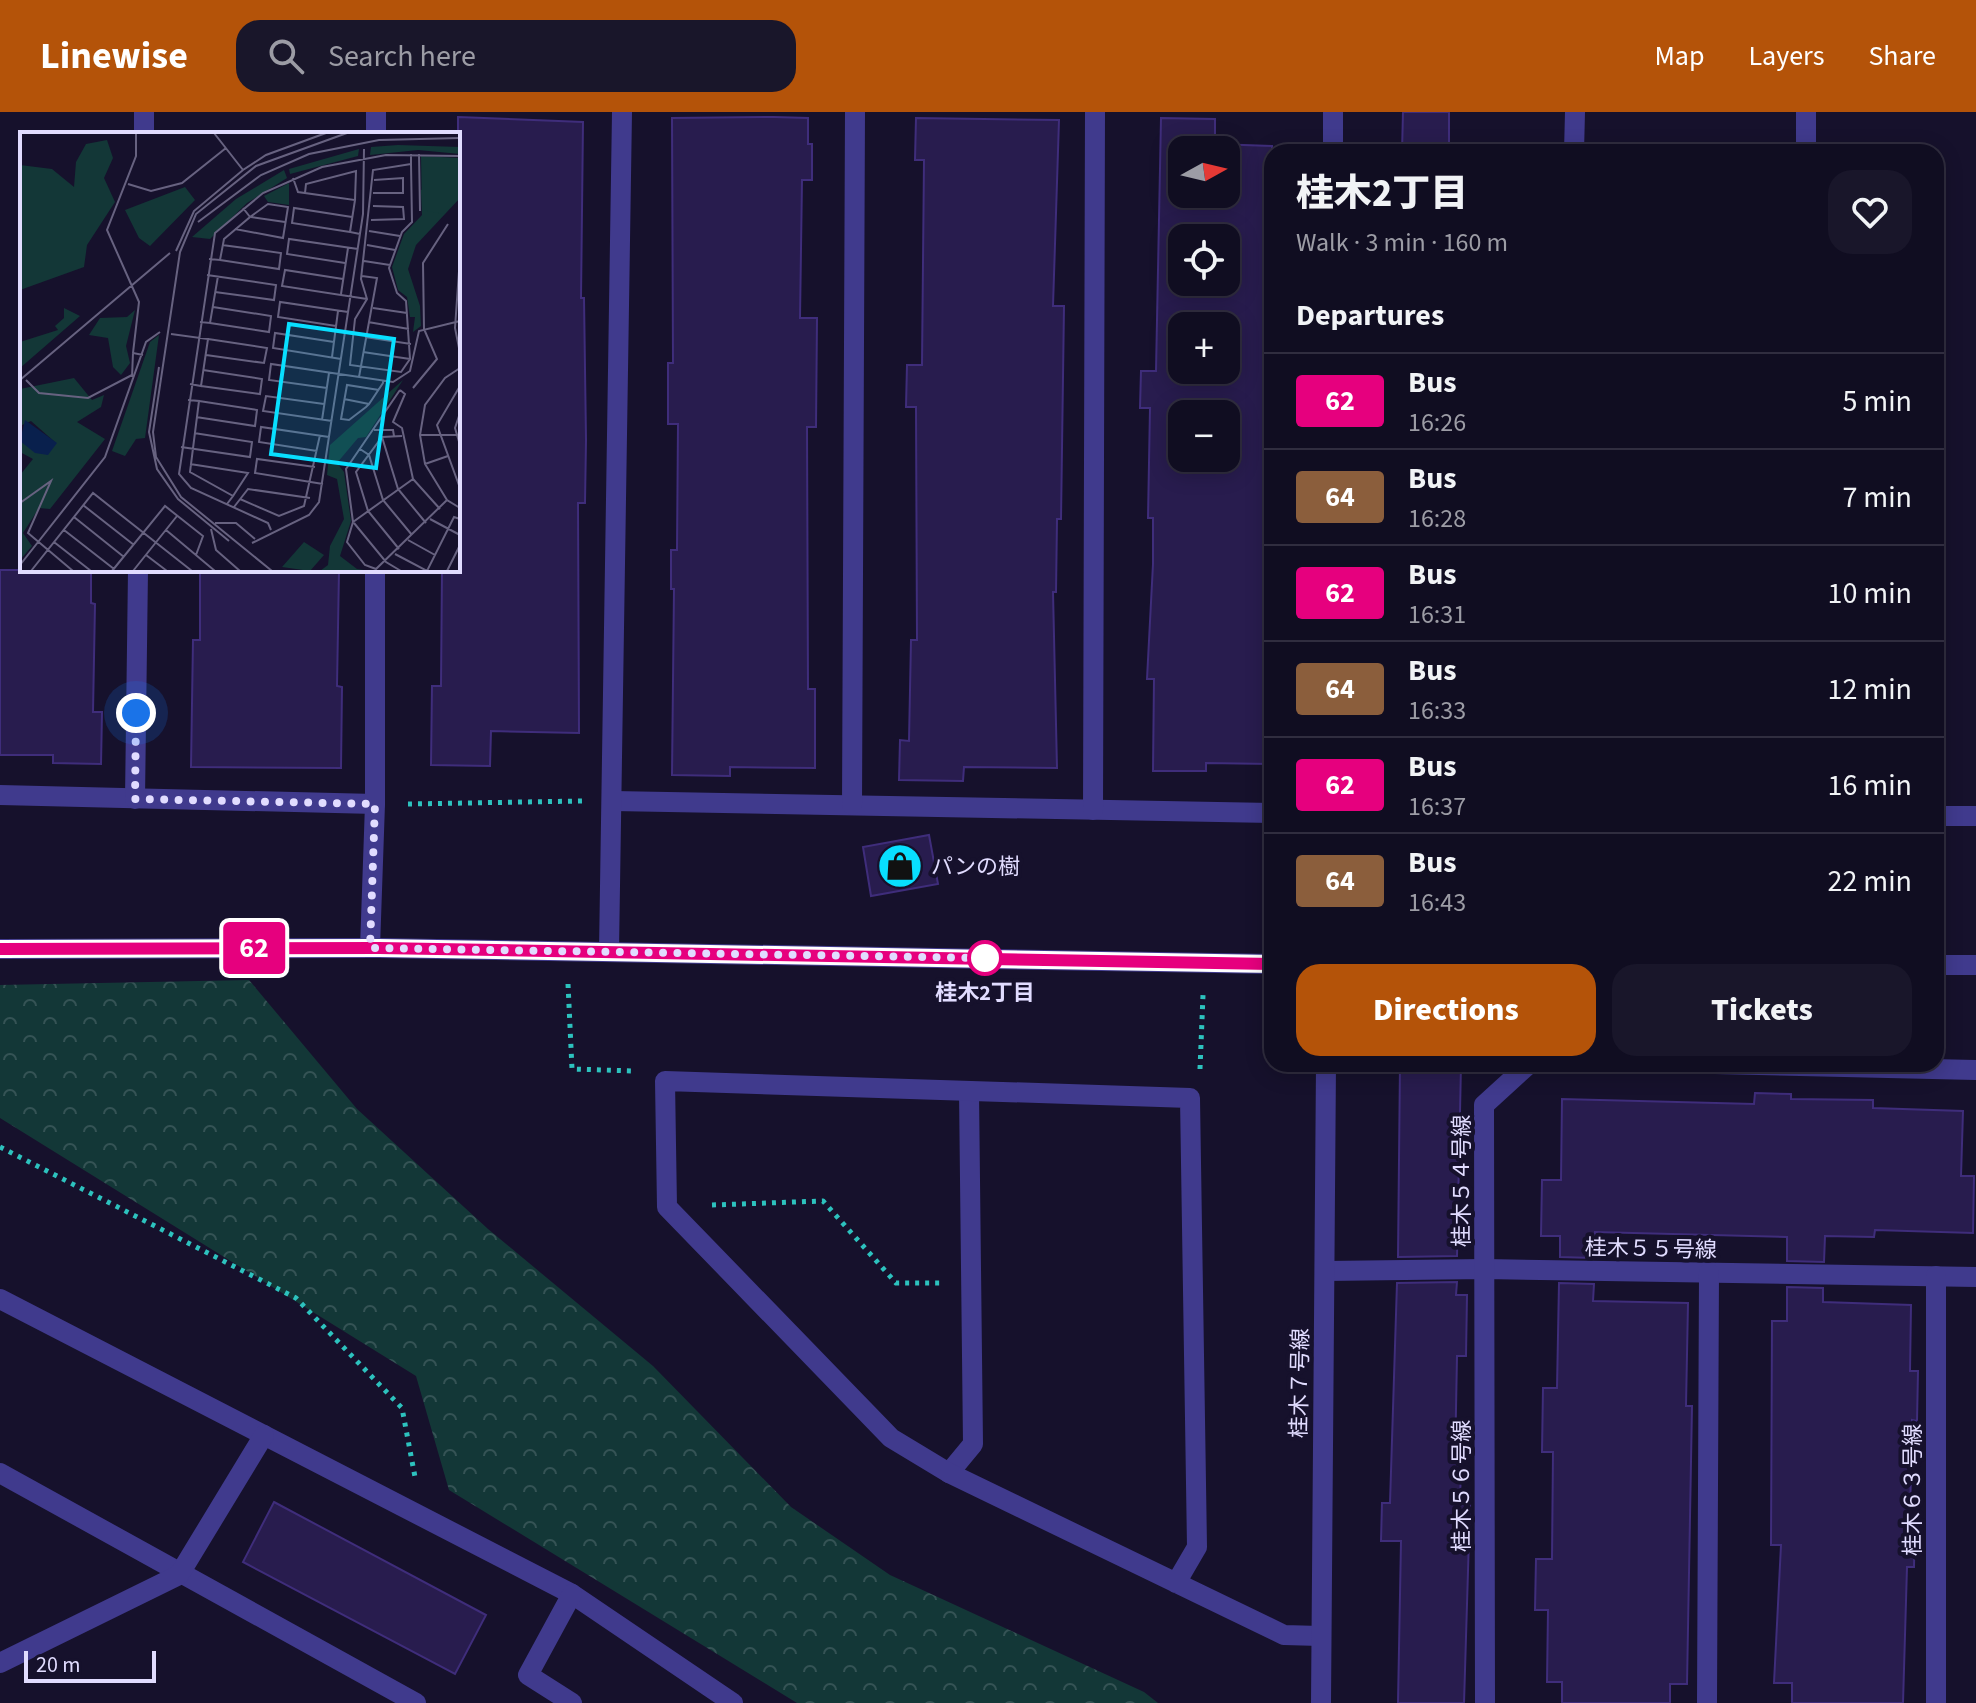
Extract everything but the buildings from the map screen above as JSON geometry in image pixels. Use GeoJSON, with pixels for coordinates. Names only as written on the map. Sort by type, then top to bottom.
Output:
{"type":"FeatureCollection","features":[{"type":"Feature","properties":{"kind":"street"},"geometry":{"type":"LineString","coordinates":[[609,951],[622,112]]}},
{"type":"Feature","properties":{"kind":"street"},"geometry":{"type":"LineString","coordinates":[[852,805],[855,112]]}},
{"type":"Feature","properties":{"kind":"street"},"geometry":{"type":"LineString","coordinates":[[1093,810],[1095,112]]}},
{"type":"Feature","properties":{"kind":"street"},"geometry":{"type":"LineString","coordinates":[[1333,112],[1333,144]]}},
{"type":"Feature","properties":{"kind":"street"},"geometry":{"type":"LineString","coordinates":[[1574,144],[1575,112]]}},
{"type":"Feature","properties":{"kind":"street"},"geometry":{"type":"LineString","coordinates":[[1806,112],[1806,144]]}},
{"type":"Feature","properties":{"kind":"street"},"geometry":{"type":"LineString","coordinates":[[135,799],[138,572]]}},
{"type":"Feature","properties":{"kind":"street"},"geometry":{"type":"LineString","coordinates":[[370,948],[375,804],[375,572]]}},
{"type":"Feature","properties":{"kind":"street"},"geometry":{"type":"LineString","coordinates":[[0,795],[375,804]]}},
{"type":"Feature","properties":{"kind":"street"},"geometry":{"type":"LineString","coordinates":[[613,801],[1264,813]]}},
{"type":"Feature","properties":{"kind":"street"},"geometry":{"type":"LineString","coordinates":[[1944,816],[1976,816]]}},
{"type":"Feature","properties":{"kind":"street"},"geometry":{"type":"LineString","coordinates":[[0,949],[370,948],[1264,964]]}},
{"type":"Feature","properties":{"kind":"street"},"geometry":{"type":"LineString","coordinates":[[1944,965],[1976,965]]}},
{"type":"Feature","properties":{"kind":"street"},"geometry":{"type":"LineString","coordinates":[[1944,1069],[1976,1070]]}},
{"type":"Feature","properties":{"kind":"street","name":"桂木７号線"},"geometry":{"type":"LineString","coordinates":[[1321,1703],[1326,1072]]}},
{"type":"Feature","properties":{"kind":"street","name":"桂木５４号線"},"geometry":{"type":"LineString","coordinates":[[1485,1269],[1484,1105],[1520,1072]]}},
{"type":"Feature","properties":{"kind":"street"},"geometry":{"type":"LineString","coordinates":[[1176,1583],[1197,1547],[1190,1098],[665,1081],[667,1207],[891,1438],[949,1473],[1176,1583],[1284,1635],[1320,1636]]}},
{"type":"Feature","properties":{"kind":"street"},"geometry":{"type":"LineString","coordinates":[[949,1473],[973,1444],[969,1091]]}},
{"type":"Feature","properties":{"kind":"street","name":"桂木５５号線"},"geometry":{"type":"LineString","coordinates":[[1325,1271],[1485,1269],[1976,1277]]}},
{"type":"Feature","properties":{"kind":"street","name":"桂木５６号線"},"geometry":{"type":"LineString","coordinates":[[1485,1269],[1485,1703]]}},
{"type":"Feature","properties":{"kind":"street"},"geometry":{"type":"LineString","coordinates":[[1707,1703],[1709,1273]]}},
{"type":"Feature","properties":{"kind":"street","name":"桂木６３号線"},"geometry":{"type":"LineString","coordinates":[[1936,1276],[1936,1703]]}},
{"type":"Feature","properties":{"kind":"street"},"geometry":{"type":"LineString","coordinates":[[0,1299],[572,1594],[733,1703]]}},
{"type":"Feature","properties":{"kind":"street"},"geometry":{"type":"LineString","coordinates":[[0,1663],[179,1575],[264,1435]]}},
{"type":"Feature","properties":{"kind":"street"},"geometry":{"type":"LineString","coordinates":[[0,1473],[179,1575],[416,1703]]}},
{"type":"Feature","properties":{"kind":"street"},"geometry":{"type":"LineString","coordinates":[[572,1594],[528,1675],[572,1703]]}},
{"type":"Feature","properties":{"kind":"path"},"geometry":{"type":"LineString","coordinates":[[375,804],[613,801]]}},
{"type":"Feature","properties":{"kind":"path"},"geometry":{"type":"LineString","coordinates":[[566,951],[572,1069],[643,1072],[665,1081]]}},
{"type":"Feature","properties":{"kind":"path"},"geometry":{"type":"LineString","coordinates":[[1190,1098],[1200,1082],[1204,962]]}},
{"type":"Feature","properties":{"kind":"path"},"geometry":{"type":"LineString","coordinates":[[0,1147],[296,1298],[402,1408],[423,1516]]}},
{"type":"Feature","properties":{"kind":"path"},"geometry":{"type":"LineString","coordinates":[[667,1207],[823,1201],[896,1283],[971,1283]]}},
{"type":"Feature","properties":{"kind":"green space"},"geometry":{"type":"Polygon","coordinates":[[[249,980],[357,1109],[488,1229],[653,1366],[791,1507],[890,1575],[1144,1692],[1158,1703],[797,1703],[449,1490],[416,1376],[0,1118],[0,985],[249,980]]]}},
{"type":"Feature","properties":{"kind":"bus line","name":"62"},"geometry":{"type":"LineString","coordinates":[[0,949],[379,948],[1264,964]]}},
{"type":"Feature","properties":{"kind":"place","name":"パンの樹"},"geometry":{"type":"Point","coordinates":[900,866]}},
{"type":"Feature","properties":{"kind":"place","name":"桂木2丁目"},"geometry":{"type":"Point","coordinates":[985,958]}},
{"type":"Feature","properties":{"kind":"route"},"geometry":{"type":"LineString","coordinates":[[136,713],[135,799],[375,804],[370,948],[985,958]]}}]}
